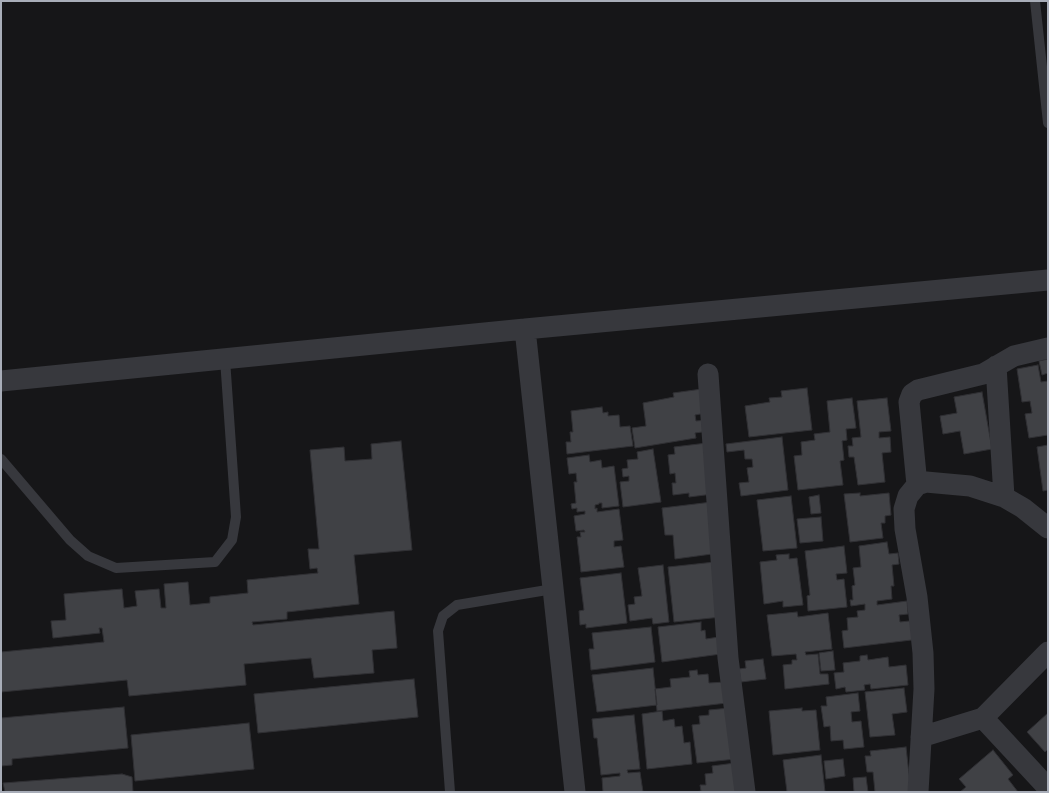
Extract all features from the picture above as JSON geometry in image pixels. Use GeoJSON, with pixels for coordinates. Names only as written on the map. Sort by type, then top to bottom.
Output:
{"type":"FeatureCollection","features":[{"type":"Feature","properties":{"kind":"street"},"geometry":{"type":"LineString","coordinates":[[1,382],[526,328],[1048,280]]}},
{"type":"Feature","properties":{"kind":"street"},"geometry":{"type":"LineString","coordinates":[[526,328],[575,792]]}},
{"type":"Feature","properties":{"kind":"street"},"geometry":{"type":"LineString","coordinates":[[917,485],[909,402],[912,394],[918,390],[983,374],[1014,356],[1048,348]]}},
{"type":"Feature","properties":{"kind":"street"},"geometry":{"type":"LineString","coordinates":[[996,366],[1004,497]]}},
{"type":"Feature","properties":{"kind":"street"},"geometry":{"type":"LineString","coordinates":[[708,374],[728,658],[745,792]]}},
{"type":"Feature","properties":{"kind":"street"},"geometry":{"type":"LineString","coordinates":[[918,792],[924,689],[923,653],[917,597],[905,529],[904,509],[908,496],[917,485],[926,482],[970,486],[1004,497],[1023,508],[1047,526]]}},
{"type":"Feature","properties":{"kind":"street"},"geometry":{"type":"LineString","coordinates":[[921,737],[983,718],[1048,652]]}},
{"type":"Feature","properties":{"kind":"street"},"geometry":{"type":"LineString","coordinates":[[983,718],[1048,788]]}},
{"type":"Feature","properties":{"kind":"lane"},"geometry":{"type":"LineString","coordinates":[[1035,1],[1048,123]]}},
{"type":"Feature","properties":{"kind":"lane"},"geometry":{"type":"LineString","coordinates":[[1,459],[70,540],[88,556],[116,568],[215,562],[232,540],[236,517],[225,359]]}},
{"type":"Feature","properties":{"kind":"lane"},"geometry":{"type":"LineString","coordinates":[[450,792],[438,631],[443,616],[457,605],[554,589]]}},
{"type":"Feature","properties":{"kind":"building"},"geometry":{"type":"Polygon","coordinates":[[[1048,359],[1048,373],[1042,375],[1039,361],[1048,359]]]}},
{"type":"Feature","properties":{"kind":"building"},"geometry":{"type":"Polygon","coordinates":[[[1038,365],[1041,382],[1048,381],[1048,435],[1029,438],[1025,414],[1032,413],[1030,401],[1022,402],[1017,369],[1038,365]]]}},
{"type":"Feature","properties":{"kind":"building"},"geometry":{"type":"Polygon","coordinates":[[[807,388],[812,430],[749,437],[745,406],[770,402],[769,398],[782,397],[781,391],[807,388]]]}},
{"type":"Feature","properties":{"kind":"building"},"geometry":{"type":"Polygon","coordinates":[[[702,389],[706,413],[695,415],[696,421],[707,420],[709,431],[695,433],[696,438],[635,448],[632,428],[646,426],[643,403],[674,397],[673,393],[702,389]]]}},
{"type":"Feature","properties":{"kind":"building"},"geometry":{"type":"Polygon","coordinates":[[[982,392],[992,449],[964,454],[960,431],[943,434],[940,416],[957,413],[954,397],[982,392]]]}},
{"type":"Feature","properties":{"kind":"building"},"geometry":{"type":"Polygon","coordinates":[[[852,398],[856,428],[846,429],[847,440],[842,441],[844,460],[840,461],[843,485],[798,490],[794,456],[802,455],[801,442],[815,440],[814,434],[830,432],[827,401],[852,398]]]}},
{"type":"Feature","properties":{"kind":"building"},"geometry":{"type":"Polygon","coordinates":[[[887,398],[891,431],[879,432],[879,438],[890,437],[891,452],[882,453],[885,482],[858,485],[854,457],[849,457],[848,446],[853,446],[852,438],[861,437],[857,401],[887,398]]]}},
{"type":"Feature","properties":{"kind":"building"},"geometry":{"type":"Polygon","coordinates":[[[602,407],[603,413],[608,412],[608,416],[619,415],[620,427],[630,426],[633,446],[567,454],[566,442],[571,442],[570,432],[573,432],[571,411],[602,407]]]}},
{"type":"Feature","properties":{"kind":"building"},"geometry":{"type":"Polygon","coordinates":[[[782,437],[788,490],[741,496],[739,483],[749,482],[747,468],[753,467],[752,459],[745,459],[744,450],[727,452],[726,444],[782,437]]]}},
{"type":"Feature","properties":{"kind":"building"},"geometry":{"type":"Polygon","coordinates":[[[401,441],[412,550],[354,555],[359,604],[287,612],[287,619],[252,622],[253,625],[394,611],[397,648],[372,650],[374,673],[314,678],[311,658],[244,664],[246,685],[129,696],[127,680],[1,692],[1,652],[104,642],[102,628],[99,628],[100,633],[53,638],[51,621],[66,620],[64,594],[122,589],[124,608],[137,606],[135,591],[159,589],[161,608],[166,608],[164,584],[188,582],[190,605],[210,603],[210,597],[248,593],[247,580],[318,573],[317,568],[310,569],[308,549],[319,549],[310,450],[344,447],[345,461],[372,459],[371,444],[401,441]]]}},
{"type":"Feature","properties":{"kind":"building"},"geometry":{"type":"Polygon","coordinates":[[[707,443],[713,494],[689,497],[689,493],[673,495],[672,483],[676,483],[675,473],[670,474],[668,455],[675,454],[674,447],[707,443]]]}},
{"type":"Feature","properties":{"kind":"building"},"geometry":{"type":"Polygon","coordinates":[[[1048,445],[1048,490],[1043,491],[1037,447],[1048,445]]]}},
{"type":"Feature","properties":{"kind":"building"},"geometry":{"type":"Polygon","coordinates":[[[653,449],[661,502],[623,507],[620,482],[629,481],[629,476],[623,477],[622,469],[628,468],[627,460],[638,459],[637,452],[653,449]]]}},
{"type":"Feature","properties":{"kind":"building"},"geometry":{"type":"Polygon","coordinates":[[[589,455],[590,462],[601,460],[602,468],[614,466],[619,506],[602,508],[602,503],[599,503],[595,505],[595,509],[597,508],[597,512],[619,509],[623,540],[614,541],[614,547],[621,546],[624,567],[581,572],[577,537],[581,537],[580,532],[585,532],[584,530],[576,531],[574,516],[585,514],[585,511],[577,512],[577,508],[572,509],[571,504],[576,503],[574,482],[577,482],[576,473],[569,474],[567,458],[589,455]]]}},
{"type":"Feature","properties":{"kind":"building"},"geometry":{"type":"Polygon","coordinates":[[[860,493],[860,496],[889,493],[891,515],[885,516],[885,523],[881,523],[883,538],[850,542],[844,494],[860,493]]]}},
{"type":"Feature","properties":{"kind":"building"},"geometry":{"type":"Polygon","coordinates":[[[819,495],[821,513],[811,514],[809,497],[819,495]]]}},
{"type":"Feature","properties":{"kind":"building"},"geometry":{"type":"Polygon","coordinates":[[[791,496],[797,548],[763,551],[757,500],[791,496]]]}},
{"type":"Feature","properties":{"kind":"building"},"geometry":{"type":"Polygon","coordinates":[[[712,502],[712,554],[675,559],[673,535],[665,535],[662,508],[712,502]]]}},
{"type":"Feature","properties":{"kind":"building"},"geometry":{"type":"Polygon","coordinates":[[[821,517],[823,541],[800,543],[797,519],[821,517]]]}},
{"type":"Feature","properties":{"kind":"building"},"geometry":{"type":"Polygon","coordinates":[[[887,542],[889,554],[898,553],[899,564],[892,565],[894,586],[891,586],[892,599],[877,601],[877,605],[907,601],[908,614],[899,615],[900,622],[918,620],[920,639],[844,648],[842,631],[848,630],[847,618],[858,617],[857,611],[865,610],[865,604],[851,606],[850,600],[853,600],[852,586],[855,585],[853,568],[861,567],[859,546],[887,542]]]}},
{"type":"Feature","properties":{"kind":"building"},"geometry":{"type":"Polygon","coordinates":[[[844,546],[847,573],[836,574],[837,580],[844,579],[847,607],[808,611],[807,596],[810,595],[805,551],[844,546]]]}},
{"type":"Feature","properties":{"kind":"building"},"geometry":{"type":"Polygon","coordinates":[[[789,554],[789,559],[797,558],[803,605],[783,607],[783,601],[764,604],[760,562],[777,560],[776,555],[789,554]]]}},
{"type":"Feature","properties":{"kind":"building"},"geometry":{"type":"Polygon","coordinates":[[[715,562],[721,617],[674,622],[668,567],[715,562]]]}},
{"type":"Feature","properties":{"kind":"building"},"geometry":{"type":"Polygon","coordinates":[[[663,565],[669,622],[653,624],[652,618],[630,621],[628,605],[635,604],[634,597],[642,596],[638,568],[663,565]]]}},
{"type":"Feature","properties":{"kind":"building"},"geometry":{"type":"Polygon","coordinates":[[[621,573],[627,623],[586,628],[586,624],[580,625],[579,611],[584,610],[580,578],[621,573]]]}},
{"type":"Feature","properties":{"kind":"building"},"geometry":{"type":"Polygon","coordinates":[[[797,612],[798,617],[828,613],[832,649],[805,652],[806,655],[818,654],[820,674],[828,674],[829,684],[785,689],[783,665],[792,664],[792,660],[797,660],[796,654],[772,656],[767,615],[797,612]]]}},
{"type":"Feature","properties":{"kind":"building"},"geometry":{"type":"Polygon","coordinates":[[[701,622],[701,631],[705,630],[706,639],[719,637],[721,654],[662,662],[658,627],[701,622]]]}},
{"type":"Feature","properties":{"kind":"building"},"geometry":{"type":"Polygon","coordinates":[[[651,627],[655,662],[591,670],[589,649],[594,649],[592,633],[651,627]]]}},
{"type":"Feature","properties":{"kind":"building"},"geometry":{"type":"Polygon","coordinates":[[[833,651],[835,670],[821,671],[819,653],[833,651]]]}},
{"type":"Feature","properties":{"kind":"building"},"geometry":{"type":"Polygon","coordinates":[[[867,655],[868,660],[888,657],[889,667],[906,665],[908,685],[871,689],[870,684],[864,685],[865,690],[846,692],[845,687],[836,689],[834,673],[844,672],[843,663],[860,661],[860,656],[867,655]]]}},
{"type":"Feature","properties":{"kind":"building"},"geometry":{"type":"Polygon","coordinates":[[[763,659],[766,679],[741,682],[739,669],[746,668],[745,661],[763,659]]]}},
{"type":"Feature","properties":{"kind":"building"},"geometry":{"type":"Polygon","coordinates":[[[653,668],[657,705],[597,712],[592,675],[653,668]]]}},
{"type":"Feature","properties":{"kind":"building"},"geometry":{"type":"Polygon","coordinates":[[[697,670],[698,675],[708,674],[709,683],[725,682],[727,703],[657,711],[655,689],[671,687],[670,679],[690,677],[689,671],[697,670]]]}},
{"type":"Feature","properties":{"kind":"building"},"geometry":{"type":"Polygon","coordinates":[[[414,679],[418,717],[258,733],[254,694],[414,679]]]}},
{"type":"Feature","properties":{"kind":"building"},"geometry":{"type":"Polygon","coordinates":[[[904,688],[907,712],[892,714],[895,735],[870,737],[865,692],[904,688]]]}},
{"type":"Feature","properties":{"kind":"building"},"geometry":{"type":"Polygon","coordinates":[[[858,693],[860,711],[851,712],[852,722],[861,721],[864,747],[844,749],[843,740],[831,741],[830,726],[824,727],[821,706],[827,706],[826,697],[858,693]]]}},
{"type":"Feature","properties":{"kind":"building"},"geometry":{"type":"Polygon","coordinates":[[[124,707],[128,748],[12,759],[12,765],[1,766],[1,718],[124,707]]]}},
{"type":"Feature","properties":{"kind":"building"},"geometry":{"type":"Polygon","coordinates":[[[730,708],[736,759],[697,763],[692,725],[700,724],[699,716],[709,715],[709,710],[730,708]]]}},
{"type":"Feature","properties":{"kind":"building"},"geometry":{"type":"Polygon","coordinates":[[[802,708],[802,711],[816,710],[820,750],[773,755],[769,711],[802,708]]]}},
{"type":"Feature","properties":{"kind":"building"},"geometry":{"type":"Polygon","coordinates":[[[662,711],[663,721],[674,719],[675,727],[682,726],[684,743],[690,742],[692,764],[647,769],[642,714],[662,711]]]}},
{"type":"Feature","properties":{"kind":"building"},"geometry":{"type":"Polygon","coordinates":[[[1048,713],[1048,749],[1045,752],[1027,732],[1048,713]]]}},
{"type":"Feature","properties":{"kind":"building"},"geometry":{"type":"Polygon","coordinates":[[[634,715],[640,769],[627,770],[628,773],[640,772],[643,792],[603,792],[602,778],[620,776],[620,773],[601,775],[597,738],[594,738],[592,719],[634,715]]]}},
{"type":"Feature","properties":{"kind":"building"},"geometry":{"type":"Polygon","coordinates":[[[249,723],[254,769],[135,781],[131,735],[249,723]]]}},
{"type":"Feature","properties":{"kind":"building"},"geometry":{"type":"Polygon","coordinates":[[[906,747],[911,792],[875,792],[873,772],[867,772],[865,756],[871,756],[870,751],[906,747]]]}},
{"type":"Feature","properties":{"kind":"building"},"geometry":{"type":"Polygon","coordinates":[[[993,750],[1013,775],[1008,779],[1018,792],[960,792],[966,787],[959,779],[993,750]]]}},
{"type":"Feature","properties":{"kind":"building"},"geometry":{"type":"Polygon","coordinates":[[[821,755],[825,792],[787,792],[783,760],[821,755]]]}},
{"type":"Feature","properties":{"kind":"building"},"geometry":{"type":"Polygon","coordinates":[[[843,759],[845,776],[826,779],[824,761],[843,759]]]}},
{"type":"Feature","properties":{"kind":"building"},"geometry":{"type":"Polygon","coordinates":[[[735,763],[738,792],[695,792],[701,791],[700,785],[706,785],[705,774],[713,773],[712,766],[735,763]]]}},
{"type":"Feature","properties":{"kind":"building"},"geometry":{"type":"Polygon","coordinates":[[[122,774],[132,777],[133,792],[5,792],[3,783],[122,774]]]}},
{"type":"Feature","properties":{"kind":"building"},"geometry":{"type":"Polygon","coordinates":[[[866,777],[868,792],[854,792],[853,778],[866,777]]]}}]}
